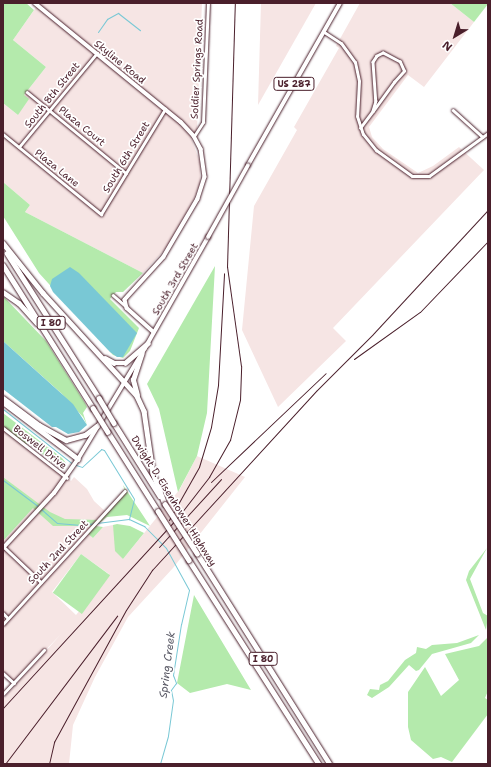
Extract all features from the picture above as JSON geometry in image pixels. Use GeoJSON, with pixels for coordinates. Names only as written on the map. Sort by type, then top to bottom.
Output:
{"type":"FeatureCollection","features":[{"type":"Feature","properties":{"kind":"highway"},"geometry":{"type":"LineString","coordinates":[[3,243],[43,293],[137,396]]}},
{"type":"Feature","properties":{"kind":"highway","name":"Dwight D. Eisenhower Highway"},"geometry":{"type":"LineString","coordinates":[[3,247],[330,764]]}},
{"type":"Feature","properties":{"kind":"highway","name":"Dwight D. Eisenhower Highway"},"geometry":{"type":"LineString","coordinates":[[3,265],[319,764]]}},
{"type":"Feature","properties":{"kind":"highway"},"geometry":{"type":"LineString","coordinates":[[3,292],[31,315],[62,357]]}},
{"type":"Feature","properties":{"kind":"highway"},"geometry":{"type":"LineString","coordinates":[[101,356],[114,363],[125,363],[148,343]]}},
{"type":"Feature","properties":{"kind":"highway"},"geometry":{"type":"LineString","coordinates":[[142,353],[133,380],[137,396],[144,411],[153,473],[166,504]]}},
{"type":"Feature","properties":{"kind":"highway"},"geometry":{"type":"LineString","coordinates":[[3,398],[39,426],[76,463]]}},
{"type":"Feature","properties":{"kind":"highway"},"geometry":{"type":"LineString","coordinates":[[3,402],[76,463]]}},
{"type":"Feature","properties":{"kind":"highway"},"geometry":{"type":"LineString","coordinates":[[39,426],[66,440],[85,435],[97,426]]}},
{"type":"Feature","properties":{"kind":"main road","name":"Skyline Road"},"geometry":{"type":"LineString","coordinates":[[35,3],[165,109],[194,136]]}},
{"type":"Feature","properties":{"kind":"main road","name":"South 3rd Street"},"geometry":{"type":"LineString","coordinates":[[4,547],[44,504],[66,478],[76,463],[123,382],[148,343],[340,3]]}},
{"type":"Feature","properties":{"kind":"main road"},"geometry":{"type":"LineString","coordinates":[[154,332],[127,308],[125,303],[126,296],[166,255],[201,191],[204,165],[201,149],[194,136]]}},
{"type":"Feature","properties":{"kind":"street","name":"Soldier Springs Road"},"geometry":{"type":"LineString","coordinates":[[194,136],[203,122],[208,3]]}},
{"type":"Feature","properties":{"kind":"street"},"geometry":{"type":"LineString","coordinates":[[324,32],[341,43],[355,62],[359,81],[357,116],[360,128],[376,150],[412,176],[426,177],[488,133]]}},
{"type":"Feature","properties":{"kind":"street","name":"South 8th Street"},"geometry":{"type":"LineString","coordinates":[[19,147],[96,53]]}},
{"type":"Feature","properties":{"kind":"street"},"geometry":{"type":"LineString","coordinates":[[360,128],[373,111],[404,70],[400,62],[383,53],[374,62],[376,101],[373,111]]}},
{"type":"Feature","properties":{"kind":"street","name":"Plaza Court"},"geometry":{"type":"LineString","coordinates":[[28,92],[126,173]]}},
{"type":"Feature","properties":{"kind":"street","name":"South 6th Street"},"geometry":{"type":"LineString","coordinates":[[101,214],[165,109]]}},
{"type":"Feature","properties":{"kind":"street"},"geometry":{"type":"LineString","coordinates":[[453,110],[482,137]]}},
{"type":"Feature","properties":{"kind":"street","name":"Plaza Lane"},"geometry":{"type":"LineString","coordinates":[[3,134],[101,214]]}},
{"type":"Feature","properties":{"kind":"street"},"geometry":{"type":"LineString","coordinates":[[113,295],[127,308]]}},
{"type":"Feature","properties":{"kind":"street","name":"Boswell Drive"},"geometry":{"type":"LineString","coordinates":[[3,428],[66,478]]}},
{"type":"Feature","properties":{"kind":"street","name":"South 2nd Street"},"geometry":{"type":"LineString","coordinates":[[3,624],[125,491]]}},
{"type":"Feature","properties":{"kind":"street"},"geometry":{"type":"LineString","coordinates":[[4,547],[41,582]]}},
{"type":"Feature","properties":{"kind":"street"},"geometry":{"type":"LineString","coordinates":[[3,613],[8,618]]}},
{"type":"Feature","properties":{"kind":"street"},"geometry":{"type":"LineString","coordinates":[[3,694],[44,650]]}},
{"type":"Feature","properties":{"kind":"street"},"geometry":{"type":"LineString","coordinates":[[3,673],[14,683]]}},
{"type":"Feature","properties":{"kind":"shaded area"},"geometry":{"type":"Polygon","coordinates":[[[39,3],[202,3],[197,130],[191,138],[200,162],[200,183],[194,199],[167,247],[143,273],[25,212],[30,205],[3,182],[3,103],[18,115],[24,95],[46,67],[13,40],[39,3]]]}},
{"type":"Feature","properties":{"kind":"shaded area"},"geometry":{"type":"Polygon","coordinates":[[[261,3],[316,3],[258,105],[261,3]]]}},
{"type":"Feature","properties":{"kind":"shaded area"},"geometry":{"type":"Polygon","coordinates":[[[360,3],[450,3],[474,22],[424,87],[408,75],[369,127],[372,137],[383,149],[418,173],[433,166],[459,147],[484,170],[333,328],[346,341],[278,407],[242,330],[254,206],[297,130],[294,127],[339,48],[336,46],[360,3]]]}},
{"type":"Feature","properties":{"kind":"shaded area"},"geometry":{"type":"Polygon","coordinates":[[[3,428],[71,481],[74,477],[87,489],[94,501],[106,512],[87,533],[93,538],[103,527],[113,525],[123,559],[180,489],[197,456],[245,477],[173,568],[128,617],[95,677],[73,725],[69,764],[3,764],[3,699],[61,634],[14,683],[3,673],[3,541],[37,503],[3,477],[3,428]],[[81,554],[52,592],[76,615],[109,574],[81,554]]]}},
{"type":"Feature","properties":{"kind":"green space"},"geometry":{"type":"Polygon","coordinates":[[[3,3],[26,3],[34,10],[13,40],[46,67],[24,95],[29,99],[18,115],[3,103],[3,3]]]}},
{"type":"Feature","properties":{"kind":"green space"},"geometry":{"type":"Polygon","coordinates":[[[450,3],[488,3],[488,4],[474,22],[450,3]]]}},
{"type":"Feature","properties":{"kind":"green space"},"geometry":{"type":"Polygon","coordinates":[[[3,182],[30,205],[25,212],[143,273],[123,292],[116,292],[110,299],[139,328],[130,351],[123,358],[113,355],[39,273],[3,216],[3,182]]]}},
{"type":"Feature","properties":{"kind":"green space"},"geometry":{"type":"Polygon","coordinates":[[[215,266],[207,413],[197,456],[178,492],[159,409],[147,384],[215,266]]]}},
{"type":"Feature","properties":{"kind":"green space"},"geometry":{"type":"Polygon","coordinates":[[[3,296],[46,341],[87,407],[83,413],[87,425],[83,417],[61,393],[3,341],[3,296]]]}},
{"type":"Feature","properties":{"kind":"green space"},"geometry":{"type":"Polygon","coordinates":[[[3,413],[62,458],[66,463],[62,469],[28,443],[25,446],[3,428],[3,413]]]}},
{"type":"Feature","properties":{"kind":"green space"},"geometry":{"type":"Polygon","coordinates":[[[3,477],[50,512],[65,519],[99,520],[125,491],[123,485],[150,526],[127,515],[107,517],[96,526],[103,527],[93,538],[87,533],[93,526],[53,526],[33,508],[3,541],[3,477]]]}},
{"type":"Feature","properties":{"kind":"green space"},"geometry":{"type":"Polygon","coordinates":[[[117,524],[130,526],[144,533],[123,559],[115,551],[113,525],[117,524]]]}},
{"type":"Feature","properties":{"kind":"green space"},"geometry":{"type":"Polygon","coordinates":[[[487,548],[470,579],[483,613],[488,616],[486,630],[466,580],[469,571],[487,548]]]}},
{"type":"Feature","properties":{"kind":"green space"},"geometry":{"type":"Polygon","coordinates":[[[81,554],[110,575],[82,614],[53,593],[81,554]]]}},
{"type":"Feature","properties":{"kind":"green space"},"geometry":{"type":"Polygon","coordinates":[[[194,595],[251,690],[227,684],[190,693],[177,683],[194,595]]]}},
{"type":"Feature","properties":{"kind":"green space"},"geometry":{"type":"Polygon","coordinates":[[[479,635],[471,643],[432,654],[419,670],[416,671],[409,665],[389,687],[372,698],[367,695],[370,689],[379,690],[380,685],[388,681],[405,660],[416,653],[417,647],[426,649],[432,645],[457,643],[479,635]]]}},
{"type":"Feature","properties":{"kind":"green space"},"geometry":{"type":"Polygon","coordinates":[[[488,637],[488,691],[485,698],[488,700],[488,714],[452,762],[441,757],[433,759],[411,740],[408,727],[408,692],[425,667],[441,696],[459,680],[445,654],[479,646],[488,637]]]}},
{"type":"Feature","properties":{"kind":"water"},"geometry":{"type":"Polygon","coordinates":[[[70,267],[79,273],[137,333],[123,357],[117,357],[110,352],[53,292],[50,286],[52,279],[70,267]]]}},
{"type":"Feature","properties":{"kind":"water"},"geometry":{"type":"Polygon","coordinates":[[[3,341],[73,404],[87,425],[79,432],[68,434],[56,427],[52,427],[3,389],[3,341]]]}},
{"type":"Feature","properties":{"kind":"waterway"},"geometry":{"type":"LineString","coordinates":[[98,32],[107,19],[118,13],[140,30]]}},
{"type":"Feature","properties":{"kind":"waterway"},"geometry":{"type":"LineString","coordinates":[[3,409],[73,464]]}},
{"type":"Feature","properties":{"kind":"waterway"},"geometry":{"type":"LineString","coordinates":[[76,465],[82,467],[101,449],[104,450],[134,499],[129,519]]}},
{"type":"Feature","properties":{"kind":"waterway","name":"Spring Creek"},"geometry":{"type":"LineString","coordinates":[[3,480],[39,507]]}},
{"type":"Feature","properties":{"kind":"waterway","name":"Spring Creek"},"geometry":{"type":"LineString","coordinates":[[41,509],[57,523],[81,525],[129,519],[144,526],[166,548],[189,590],[181,624],[173,675],[176,683],[171,690],[173,700],[168,736],[160,764]]}},
{"type":"Feature","properties":{"kind":"railway"},"geometry":{"type":"LineString","coordinates":[[3,708],[178,517],[209,477],[230,440],[240,400],[241,366],[227,267],[235,3]]}},
{"type":"Feature","properties":{"kind":"railway"},"geometry":{"type":"LineString","coordinates":[[49,764],[54,742],[126,610],[152,570],[317,390],[373,334],[488,210]]}},
{"type":"Feature","properties":{"kind":"railway"},"geometry":{"type":"LineString","coordinates":[[354,359],[420,312],[488,241]]}},
{"type":"Feature","properties":{"kind":"railway"},"geometry":{"type":"LineString","coordinates":[[169,520],[199,467],[211,427],[218,385],[224,273]]}},
{"type":"Feature","properties":{"kind":"railway"},"geometry":{"type":"LineString","coordinates":[[211,482],[326,373]]}},
{"type":"Feature","properties":{"kind":"railway"},"geometry":{"type":"LineString","coordinates":[[159,547],[221,479]]}},
{"type":"Feature","properties":{"kind":"railway"},"geometry":{"type":"LineString","coordinates":[[5,764],[117,616]]}}]}
